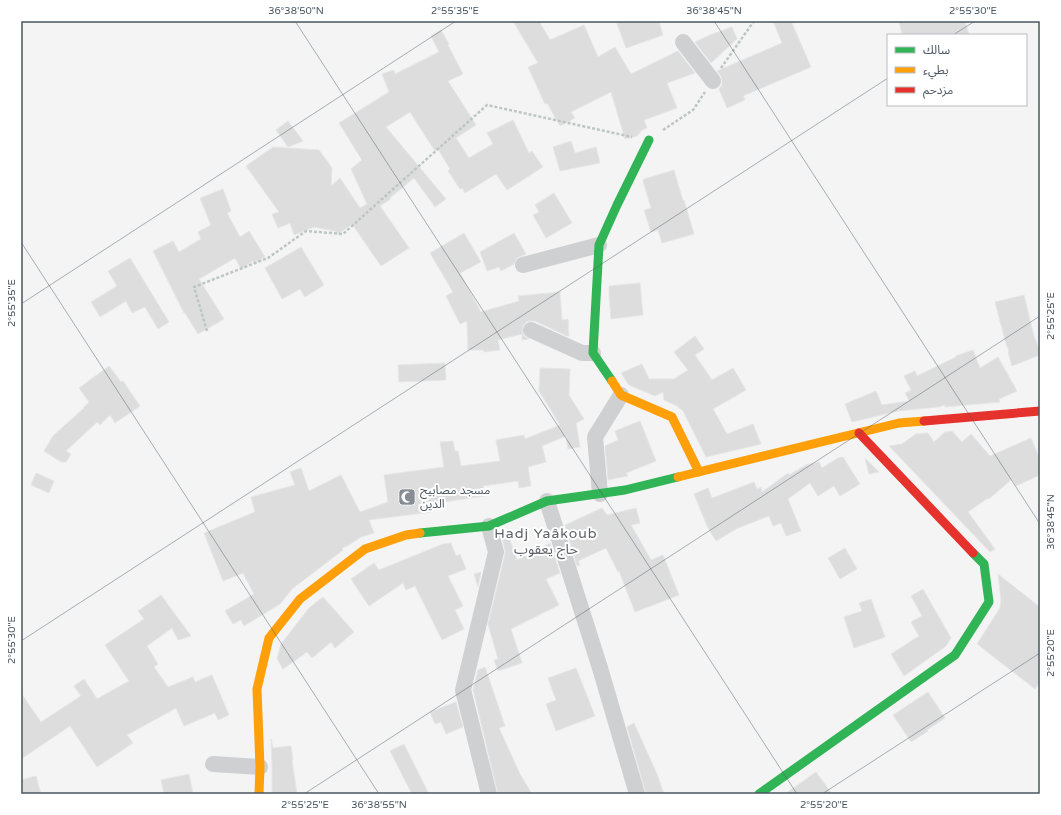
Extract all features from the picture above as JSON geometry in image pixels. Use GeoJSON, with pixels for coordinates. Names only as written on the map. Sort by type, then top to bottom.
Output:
{"type":"FeatureCollection","features":[{"type":"Feature","properties":{"kind":"street"},"geometry":{"type":"LineString","coordinates":[[683,42],[713,81]]}},
{"type":"Feature","properties":{"kind":"street"},"geometry":{"type":"LineString","coordinates":[[649,140],[599,245],[593,353],[621,395],[672,417],[699,472]]}},
{"type":"Feature","properties":{"kind":"street"},"geometry":{"type":"LineString","coordinates":[[523,265],[599,245]]}},
{"type":"Feature","properties":{"kind":"street"},"geometry":{"type":"LineString","coordinates":[[531,330],[582,353],[593,353]]}},
{"type":"Feature","properties":{"kind":"street"},"geometry":{"type":"LineString","coordinates":[[600,494],[595,437],[621,395]]}},
{"type":"Feature","properties":{"kind":"street"},"geometry":{"type":"LineString","coordinates":[[259,794],[260,767],[257,690],[269,638],[300,599],[365,549],[406,535],[489,526],[547,501],[625,490],[899,423],[1040,411]]}},
{"type":"Feature","properties":{"kind":"street"},"geometry":{"type":"LineString","coordinates":[[759,794],[956,655],[989,602],[984,564],[859,433]]}},
{"type":"Feature","properties":{"kind":"street"},"geometry":{"type":"LineString","coordinates":[[547,501],[600,668],[637,794]]}},
{"type":"Feature","properties":{"kind":"street"},"geometry":{"type":"LineString","coordinates":[[489,526],[496,552],[463,690],[489,794]]}},
{"type":"Feature","properties":{"kind":"street"},"geometry":{"type":"LineString","coordinates":[[213,764],[260,767]]}},
{"type":"Feature","properties":{"kind":"path"},"geometry":{"type":"LineString","coordinates":[[206,331],[194,288],[268,258],[306,231],[343,234],[486,105],[649,140],[693,110],[754,21]]}},
{"type":"Feature","properties":{"kind":"building"},"geometry":{"type":"Polygon","coordinates":[[[513,21],[539,21],[550,40],[584,25],[598,57],[615,47],[631,74],[678,51],[695,73],[667,83],[677,108],[644,120],[647,128],[642,130],[637,136],[625,139],[611,92],[571,112],[575,118],[560,126],[547,103],[545,104],[528,67],[538,63],[513,21]]]}},
{"type":"Feature","properties":{"kind":"building"},"geometry":{"type":"Polygon","coordinates":[[[616,21],[659,21],[663,35],[626,48],[616,21]]]}},
{"type":"Feature","properties":{"kind":"building"},"geometry":{"type":"Polygon","coordinates":[[[773,21],[791,21],[811,67],[743,96],[745,100],[727,108],[719,89],[722,85],[722,80],[717,71],[782,43],[773,21]]]}},
{"type":"Feature","properties":{"kind":"building"},"geometry":{"type":"Polygon","coordinates":[[[899,21],[965,21],[969,34],[902,34],[899,21]]]}},
{"type":"Feature","properties":{"kind":"building"},"geometry":{"type":"Polygon","coordinates":[[[732,27],[737,39],[711,63],[695,42],[732,27]]]}},
{"type":"Feature","properties":{"kind":"building"},"geometry":{"type":"Polygon","coordinates":[[[441,30],[463,74],[448,81],[476,125],[456,138],[469,158],[493,144],[487,133],[513,120],[529,153],[532,151],[543,167],[507,190],[496,174],[465,193],[462,188],[460,189],[448,171],[450,169],[438,149],[435,151],[410,112],[386,127],[446,199],[435,207],[414,178],[390,198],[391,199],[380,206],[409,248],[381,266],[352,224],[338,234],[335,231],[314,227],[294,235],[290,223],[278,228],[272,214],[279,212],[246,166],[273,147],[319,150],[332,168],[331,186],[340,178],[360,208],[367,204],[351,169],[362,160],[339,123],[389,92],[382,74],[394,70],[395,74],[439,52],[431,36],[441,30]]]}},
{"type":"Feature","properties":{"kind":"building"},"geometry":{"type":"Polygon","coordinates":[[[288,121],[303,141],[288,147],[276,130],[288,121]]]}},
{"type":"Feature","properties":{"kind":"building"},"geometry":{"type":"Polygon","coordinates":[[[571,141],[575,153],[596,147],[600,163],[560,171],[553,147],[571,141]]]}},
{"type":"Feature","properties":{"kind":"building"},"geometry":{"type":"Polygon","coordinates":[[[674,170],[694,234],[662,243],[658,230],[651,232],[644,210],[651,208],[643,181],[644,179],[674,170]]]}},
{"type":"Feature","properties":{"kind":"building"},"geometry":{"type":"Polygon","coordinates":[[[223,189],[231,211],[227,213],[240,237],[249,231],[265,257],[254,263],[253,261],[241,269],[235,258],[199,279],[224,319],[198,334],[184,313],[153,251],[173,241],[179,252],[201,239],[198,232],[211,225],[200,198],[223,189]]]}},
{"type":"Feature","properties":{"kind":"building"},"geometry":{"type":"Polygon","coordinates":[[[554,193],[572,223],[546,238],[533,215],[539,212],[535,205],[554,193]]]}},
{"type":"Feature","properties":{"kind":"building"},"geometry":{"type":"Polygon","coordinates":[[[464,233],[481,262],[460,273],[481,312],[519,301],[518,296],[560,292],[562,320],[568,319],[569,336],[535,321],[530,321],[526,322],[522,331],[524,336],[529,339],[522,340],[522,334],[498,340],[500,350],[484,352],[484,350],[468,350],[467,321],[460,324],[446,296],[453,292],[430,253],[464,233]]]}},
{"type":"Feature","properties":{"kind":"building"},"geometry":{"type":"Polygon","coordinates":[[[514,233],[526,254],[517,258],[514,264],[501,271],[499,267],[487,271],[480,252],[514,233]]]}},
{"type":"Feature","properties":{"kind":"building"},"geometry":{"type":"Polygon","coordinates":[[[301,247],[324,285],[305,297],[300,289],[282,299],[265,268],[301,247]]]}},
{"type":"Feature","properties":{"kind":"building"},"geometry":{"type":"Polygon","coordinates":[[[130,258],[169,322],[158,329],[145,307],[132,313],[126,301],[100,317],[91,302],[117,286],[108,271],[130,258]]]}},
{"type":"Feature","properties":{"kind":"building"},"geometry":{"type":"Polygon","coordinates":[[[640,283],[643,315],[611,319],[609,286],[640,283]]]}},
{"type":"Feature","properties":{"kind":"building"},"geometry":{"type":"Polygon","coordinates":[[[1024,295],[1040,355],[1012,366],[995,302],[1024,295]]]}},
{"type":"Feature","properties":{"kind":"building"},"geometry":{"type":"Polygon","coordinates":[[[695,336],[704,349],[695,355],[712,380],[733,368],[746,390],[713,409],[727,434],[753,424],[761,444],[706,457],[683,411],[677,406],[664,400],[663,392],[655,396],[629,385],[621,373],[642,364],[649,379],[674,379],[688,370],[674,352],[695,336]]]}},
{"type":"Feature","properties":{"kind":"building"},"geometry":{"type":"Polygon","coordinates":[[[973,350],[980,368],[998,357],[1017,391],[999,399],[1000,402],[945,407],[944,405],[939,407],[898,411],[852,422],[845,404],[876,391],[882,405],[909,401],[905,393],[911,390],[904,376],[915,371],[917,376],[956,356],[973,350]]]}},
{"type":"Feature","properties":{"kind":"building"},"geometry":{"type":"Polygon","coordinates":[[[445,363],[446,380],[399,382],[398,365],[445,363]]]}},
{"type":"Feature","properties":{"kind":"building"},"geometry":{"type":"Polygon","coordinates":[[[109,366],[121,382],[123,381],[140,406],[115,423],[110,415],[100,425],[97,422],[66,451],[71,454],[66,462],[61,462],[44,451],[53,436],[89,402],[79,388],[109,366]]]}},
{"type":"Feature","properties":{"kind":"building"},"geometry":{"type":"Polygon","coordinates":[[[540,368],[570,369],[569,395],[584,419],[576,423],[580,447],[568,449],[566,436],[542,446],[546,462],[528,467],[531,486],[519,488],[518,481],[483,486],[485,496],[430,504],[431,512],[369,520],[374,533],[361,537],[342,548],[343,550],[292,589],[280,604],[244,626],[241,620],[233,624],[225,611],[254,594],[243,573],[223,581],[204,533],[255,512],[251,497],[295,485],[290,472],[301,468],[309,491],[341,475],[360,512],[388,502],[384,475],[444,467],[440,442],[453,441],[455,451],[458,451],[461,466],[500,461],[496,440],[524,435],[525,439],[560,425],[539,391],[540,368]]]}},
{"type":"Feature","properties":{"kind":"building"},"geometry":{"type":"Polygon","coordinates":[[[640,421],[656,461],[626,473],[628,476],[608,480],[605,446],[618,440],[615,431],[640,421]]]}},
{"type":"Feature","properties":{"kind":"building"},"geometry":{"type":"Polygon","coordinates":[[[952,431],[962,442],[971,434],[990,456],[1031,438],[1040,460],[1040,475],[1016,486],[1012,479],[989,499],[988,498],[968,512],[995,549],[990,552],[889,446],[902,444],[916,434],[928,433],[934,442],[945,432],[952,431]]]}},
{"type":"Feature","properties":{"kind":"building"},"geometry":{"type":"Polygon","coordinates":[[[843,457],[860,484],[840,496],[834,486],[818,496],[810,483],[788,499],[801,531],[786,536],[781,523],[773,526],[769,516],[738,528],[716,541],[707,526],[694,494],[708,488],[712,498],[754,482],[757,489],[761,487],[762,492],[788,473],[789,475],[806,465],[819,462],[822,468],[838,458],[843,457]]]}},
{"type":"Feature","properties":{"kind":"building"},"geometry":{"type":"Polygon","coordinates":[[[865,458],[879,472],[869,474],[865,458]]]}},
{"type":"Feature","properties":{"kind":"building"},"geometry":{"type":"Polygon","coordinates":[[[36,473],[54,481],[49,493],[31,485],[36,473]]]}},
{"type":"Feature","properties":{"kind":"building"},"geometry":{"type":"Polygon","coordinates":[[[602,508],[607,515],[636,508],[640,523],[631,525],[651,560],[663,555],[679,595],[635,612],[619,571],[618,572],[606,548],[578,561],[580,565],[577,566],[565,525],[602,508]]]}},
{"type":"Feature","properties":{"kind":"building"},"geometry":{"type":"Polygon","coordinates":[[[508,534],[517,560],[550,543],[560,573],[546,579],[559,605],[511,629],[522,663],[498,671],[494,660],[498,659],[488,624],[505,554],[502,537],[508,534]]]}},
{"type":"Feature","properties":{"kind":"building"},"geometry":{"type":"Polygon","coordinates":[[[451,543],[456,556],[460,554],[466,569],[448,576],[463,606],[455,610],[464,629],[442,640],[415,586],[406,590],[403,583],[369,606],[351,579],[374,563],[379,570],[443,544],[451,543]]]}},
{"type":"Feature","properties":{"kind":"building"},"geometry":{"type":"Polygon","coordinates":[[[845,548],[857,569],[840,579],[828,558],[845,548]]]}},
{"type":"Feature","properties":{"kind":"building"},"geometry":{"type":"Polygon","coordinates":[[[481,572],[478,587],[474,574],[481,572]]]}},
{"type":"Feature","properties":{"kind":"building"},"geometry":{"type":"Polygon","coordinates":[[[998,574],[1040,607],[1040,682],[1035,689],[977,644],[1000,608],[1001,600],[998,574]]]}},
{"type":"Feature","properties":{"kind":"building"},"geometry":{"type":"Polygon","coordinates":[[[923,589],[951,638],[946,646],[904,676],[891,654],[919,636],[911,622],[922,616],[911,596],[923,589]]]}},
{"type":"Feature","properties":{"kind":"building"},"geometry":{"type":"Polygon","coordinates":[[[161,595],[191,636],[178,640],[172,628],[147,646],[158,664],[154,667],[168,687],[193,677],[195,682],[212,675],[229,715],[218,720],[215,713],[184,726],[176,708],[127,735],[133,743],[97,767],[70,726],[21,759],[21,693],[41,722],[81,696],[74,686],[84,679],[97,699],[129,681],[105,645],[144,619],[138,611],[161,595]]]}},
{"type":"Feature","properties":{"kind":"building"},"geometry":{"type":"Polygon","coordinates":[[[323,597],[354,632],[335,648],[331,642],[312,658],[307,652],[283,669],[277,659],[281,644],[309,608],[323,597]]]}},
{"type":"Feature","properties":{"kind":"building"},"geometry":{"type":"Polygon","coordinates":[[[871,599],[885,637],[854,648],[844,617],[862,611],[859,603],[871,599]]]}},
{"type":"Feature","properties":{"kind":"building"},"geometry":{"type":"Polygon","coordinates":[[[485,667],[505,726],[499,728],[520,774],[532,794],[498,794],[473,690],[478,670],[485,667]]]}},
{"type":"Feature","properties":{"kind":"building"},"geometry":{"type":"Polygon","coordinates":[[[576,668],[595,716],[556,731],[546,704],[556,700],[548,678],[576,668]]]}},
{"type":"Feature","properties":{"kind":"building"},"geometry":{"type":"Polygon","coordinates":[[[928,692],[945,718],[911,742],[893,715],[928,692]]]}},
{"type":"Feature","properties":{"kind":"building"},"geometry":{"type":"Polygon","coordinates":[[[456,702],[463,727],[446,734],[441,722],[435,724],[430,712],[456,702]]]}},
{"type":"Feature","properties":{"kind":"building"},"geometry":{"type":"Polygon","coordinates":[[[634,723],[657,774],[664,794],[646,794],[627,727],[634,723]]]}},
{"type":"Feature","properties":{"kind":"building"},"geometry":{"type":"Polygon","coordinates":[[[271,739],[273,748],[291,746],[297,794],[272,794],[271,739]]]}},
{"type":"Feature","properties":{"kind":"building"},"geometry":{"type":"Polygon","coordinates":[[[404,744],[429,794],[412,794],[390,751],[404,744]]]}},
{"type":"Feature","properties":{"kind":"building"},"geometry":{"type":"Polygon","coordinates":[[[816,772],[832,794],[785,794],[816,772]]]}},
{"type":"Feature","properties":{"kind":"building"},"geometry":{"type":"Polygon","coordinates":[[[189,774],[193,794],[164,794],[161,780],[189,774]]]}},
{"type":"Feature","properties":{"kind":"building"},"geometry":{"type":"Polygon","coordinates":[[[36,776],[41,794],[21,794],[21,780],[36,776]]]}},
{"type":"Feature","properties":{"kind":"traffic: fast"},"geometry":{"type":"LineString","coordinates":[[612,381],[593,353],[599,245],[649,140]]}},
{"type":"Feature","properties":{"kind":"traffic: fast"},"geometry":{"type":"LineString","coordinates":[[420,533],[489,526],[547,501],[625,490],[678,477]]}},
{"type":"Feature","properties":{"kind":"traffic: fast"},"geometry":{"type":"LineString","coordinates":[[759,794],[955,655],[989,602],[984,564],[973,553]]}},
{"type":"Feature","properties":{"kind":"traffic: slow"},"geometry":{"type":"LineString","coordinates":[[612,381],[621,395],[672,417],[699,472]]}},
{"type":"Feature","properties":{"kind":"traffic: slow"},"geometry":{"type":"LineString","coordinates":[[678,477],[899,423],[924,421]]}},
{"type":"Feature","properties":{"kind":"traffic: slow"},"geometry":{"type":"LineString","coordinates":[[259,794],[260,767],[257,689],[269,638],[300,599],[365,549],[406,535],[420,533]]}},
{"type":"Feature","properties":{"kind":"traffic: jam"},"geometry":{"type":"LineString","coordinates":[[924,421],[1040,411]]}},
{"type":"Feature","properties":{"kind":"traffic: jam"},"geometry":{"type":"LineString","coordinates":[[859,433],[973,553]]}},
{"type":"Feature","properties":{"kind":"place","name":"مسجد مصابيح الدين"},"geometry":{"type":"Point","coordinates":[407,497]}},
{"type":"Feature","properties":{"kind":"district","name":"Hadj Yaâkoub حاج يعقوب"},"geometry":{"type":"Point","coordinates":[546,542]}}]}
